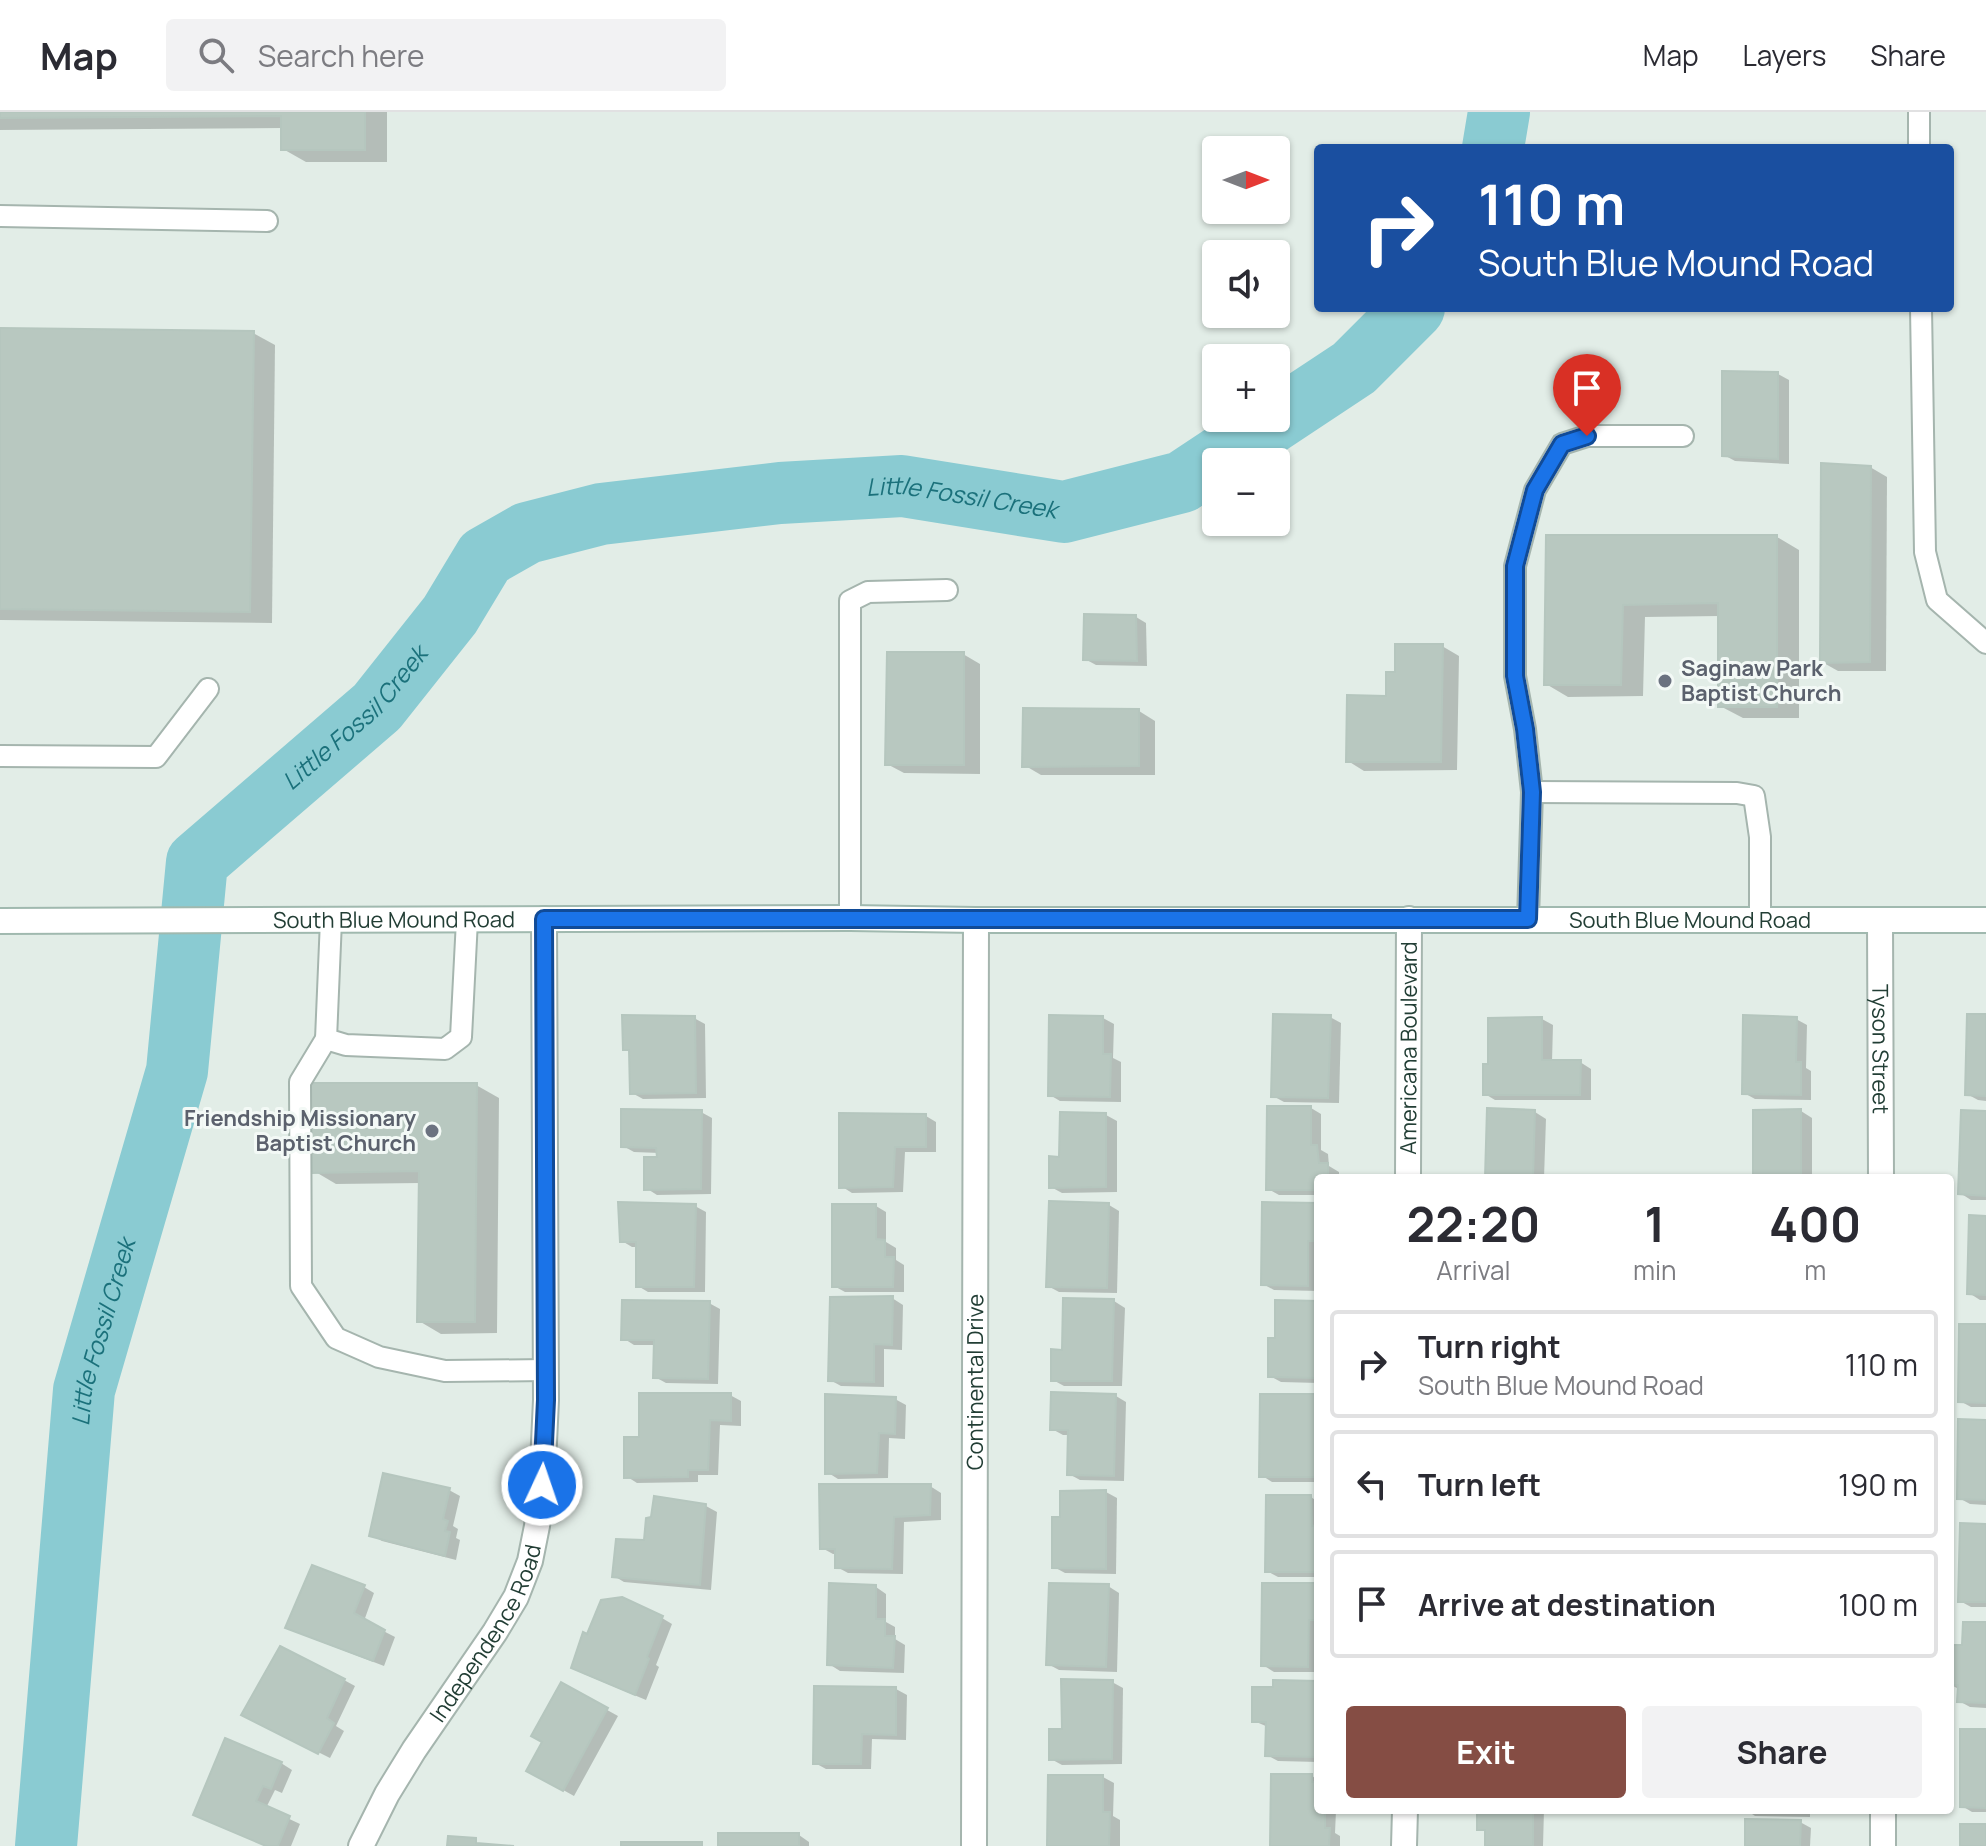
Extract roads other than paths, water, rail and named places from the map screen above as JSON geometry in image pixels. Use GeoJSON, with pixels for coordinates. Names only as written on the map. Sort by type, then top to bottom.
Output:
{"type":"FeatureCollection","features":[{"type":"Feature","properties":{"kind":"street","name":"South Blue Mound Road"},"geometry":{"type":"LineString","coordinates":[[0,921],[850,918],[1986,920]]}},
{"type":"Feature","properties":{"kind":"street","name":"Independence Road"},"geometry":{"type":"LineString","coordinates":[[361,1846],[407,1761],[516,1597],[530,1561],[537,1526],[542,1485],[546,1370],[544,919]]}},
{"type":"Feature","properties":{"kind":"street","name":"Americana Boulevard"},"geometry":{"type":"LineString","coordinates":[[1408,1174],[1409,919]]}},
{"type":"Feature","properties":{"kind":"street","name":"Continental Drive"},"geometry":{"type":"LineString","coordinates":[[974,1846],[976,920]]}},
{"type":"Feature","properties":{"kind":"street","name":"Tyson Street"},"geometry":{"type":"LineString","coordinates":[[1880,921],[1881,1174]]}},
{"type":"Feature","properties":{"kind":"street"},"geometry":{"type":"LineString","coordinates":[[1404,1846],[1405,1814]]}},
{"type":"Feature","properties":{"kind":"street"},"geometry":{"type":"LineString","coordinates":[[1883,1814],[1883,1846]]}},
{"type":"Feature","properties":{"kind":"lane"},"geometry":{"type":"LineString","coordinates":[[1919,112],[1919,144]]}},
{"type":"Feature","properties":{"kind":"lane"},"geometry":{"type":"LineString","coordinates":[[0,216],[267,221]]}},
{"type":"Feature","properties":{"kind":"lane"},"geometry":{"type":"LineString","coordinates":[[1921,312],[1925,552],[1937,600],[1986,643]]}},
{"type":"Feature","properties":{"kind":"lane"},"geometry":{"type":"LineString","coordinates":[[1528,919],[1532,792],[1515,676],[1515,566],[1535,490],[1562,444],[1587,436],[1683,436]]}},
{"type":"Feature","properties":{"kind":"lane"},"geometry":{"type":"LineString","coordinates":[[850,918],[850,601],[868,592],[947,590]]}},
{"type":"Feature","properties":{"kind":"lane"},"geometry":{"type":"LineString","coordinates":[[0,756],[156,757],[208,689]]}},
{"type":"Feature","properties":{"kind":"lane"},"geometry":{"type":"LineString","coordinates":[[1532,792],[1737,793],[1754,796],[1760,837],[1760,920]]}},
{"type":"Feature","properties":{"kind":"lane"},"geometry":{"type":"LineString","coordinates":[[331,920],[326,1039],[300,1082],[301,1286],[336,1338],[379,1357],[445,1371],[546,1370]]}},
{"type":"Feature","properties":{"kind":"lane"},"geometry":{"type":"LineString","coordinates":[[326,1039],[346,1045],[445,1049],[461,1037],[467,920]]}},
{"type":"Feature","properties":{"kind":"waterway","name":"Little Fossil Creek"},"geometry":{"type":"LineString","coordinates":[[1494,144],[1499,112]]}},
{"type":"Feature","properties":{"kind":"waterway","name":"Little Fossil Creek"},"geometry":{"type":"LineString","coordinates":[[46,1846],[84,1390],[177,1071],[197,862],[377,707],[450,615],[485,557],[527,533],[601,514],[780,493],[902,486],[1064,512],[1182,482],[1354,368],[1410,312]]}},
{"type":"Feature","properties":{"kind":"place","name":"Saginaw Park Baptist Church"},"geometry":{"type":"Point","coordinates":[1665,681]}},
{"type":"Feature","properties":{"kind":"place","name":"Friendship Missionary Baptist Church"},"geometry":{"type":"Point","coordinates":[432,1131]}}]}
